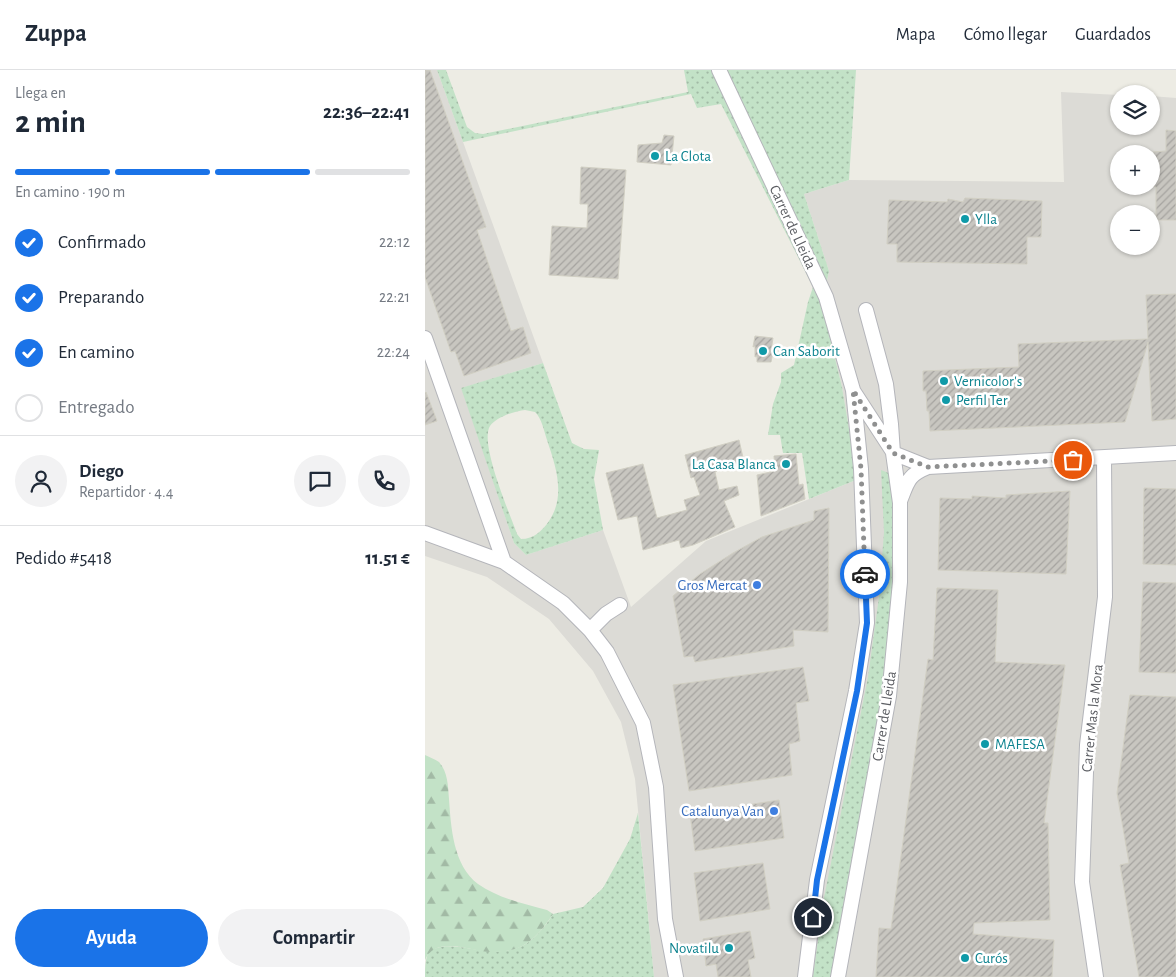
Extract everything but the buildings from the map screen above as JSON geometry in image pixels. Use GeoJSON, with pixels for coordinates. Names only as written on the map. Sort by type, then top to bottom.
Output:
{"type":"FeatureCollection","features":[{"type":"Feature","properties":{"kind":"street","name":"Carrer de Lleida"},"geometry":{"type":"LineString","coordinates":[[719,70],[827,297],[853,390],[861,469],[867,623],[857,691],[817,880],[805,977]]}},
{"type":"Feature","properties":{"kind":"street","name":"Carrer de Lleida"},"geometry":{"type":"LineString","coordinates":[[838,977],[889,696],[900,582],[899,503],[886,384],[866,310]]}},
{"type":"Feature","properties":{"kind":"street"},"geometry":{"type":"LineString","coordinates":[[425,338],[504,562]]}},
{"type":"Feature","properties":{"kind":"street","name":"Carrer de Lleida"},"geometry":{"type":"LineString","coordinates":[[853,390],[893,453]]}},
{"type":"Feature","properties":{"kind":"street"},"geometry":{"type":"LineString","coordinates":[[893,453],[928,467]]}},
{"type":"Feature","properties":{"kind":"street"},"geometry":{"type":"LineString","coordinates":[[899,503],[911,477],[916,472],[928,467],[1176,453]]}},
{"type":"Feature","properties":{"kind":"street","name":"Carrer Mas la Mora"},"geometry":{"type":"LineString","coordinates":[[1096,977],[1082,882],[1087,744],[1105,597],[1104,458]]}},
{"type":"Feature","properties":{"kind":"street"},"geometry":{"type":"LineString","coordinates":[[425,533],[504,562],[563,603],[590,630],[607,652],[643,723],[656,787],[665,919],[676,977]]}},
{"type":"Feature","properties":{"kind":"street"},"geometry":{"type":"LineString","coordinates":[[590,630],[606,614],[620,605]]}},
{"type":"Feature","properties":{"kind":"shaded area"},"geometry":{"type":"Polygon","coordinates":[[[425,70],[437,70],[543,363],[462,388],[514,543],[526,555],[603,530],[631,607],[706,541],[856,480],[842,387],[822,305],[829,271],[804,194],[849,180],[1064,182],[1061,92],[1110,95],[1110,135],[1160,135],[1160,97],[1176,98],[1176,977],[654,977],[635,779],[621,722],[593,671],[549,619],[487,577],[425,556],[425,70]]]}},
{"type":"Feature","properties":{"kind":"green space"},"geometry":{"type":"Polygon","coordinates":[[[437,70],[446,70],[467,127],[475,133],[483,134],[688,92],[684,70],[856,70],[849,180],[804,194],[829,271],[822,305],[842,387],[856,480],[809,499],[802,453],[783,453],[780,435],[768,435],[773,404],[781,382],[781,373],[794,365],[813,287],[721,104],[697,108],[691,94],[463,142],[437,70]]]}},
{"type":"Feature","properties":{"kind":"green space"},"geometry":{"type":"Polygon","coordinates":[[[543,363],[572,443],[584,449],[599,450],[594,479],[603,530],[526,555],[514,543],[461,388],[543,363]],[[525,410],[501,417],[490,426],[488,435],[497,479],[517,534],[521,539],[534,536],[544,528],[557,502],[558,481],[556,471],[543,425],[535,412],[525,410]]]}},
{"type":"Feature","properties":{"kind":"green space"},"geometry":{"type":"Polygon","coordinates":[[[881,470],[891,474],[895,537],[895,569],[888,664],[878,727],[842,914],[833,977],[813,977],[823,903],[868,677],[879,597],[884,532],[881,470]]]}},
{"type":"Feature","properties":{"kind":"green space"},"geometry":{"type":"Polygon","coordinates":[[[425,755],[439,762],[446,775],[452,833],[458,856],[470,876],[478,884],[494,893],[547,910],[553,914],[539,933],[525,945],[505,951],[493,952],[445,946],[430,952],[425,960],[425,755]]]}},
{"type":"Feature","properties":{"kind":"green space"},"geometry":{"type":"Polygon","coordinates":[[[638,813],[654,977],[425,977],[427,956],[433,950],[447,946],[491,951],[514,949],[533,939],[553,914],[583,907],[603,888],[630,839],[638,813]]]}},
{"type":"Feature","properties":{"kind":"way so far"},"geometry":{"type":"LineString","coordinates":[[865,574],[861,469],[853,390],[893,453],[928,467],[1073,460]]}},
{"type":"Feature","properties":{"kind":"place","name":"La Clota"},"geometry":{"type":"Point","coordinates":[655,156]}},
{"type":"Feature","properties":{"kind":"place","name":"Ylla"},"geometry":{"type":"Point","coordinates":[965,219]}},
{"type":"Feature","properties":{"kind":"place","name":"Can Saborit"},"geometry":{"type":"Point","coordinates":[763,351]}},
{"type":"Feature","properties":{"kind":"place","name":"Vernicolor's"},"geometry":{"type":"Point","coordinates":[944,381]}},
{"type":"Feature","properties":{"kind":"place","name":"Perfil Ter"},"geometry":{"type":"Point","coordinates":[946,400]}},
{"type":"Feature","properties":{"kind":"place","name":"La Casa Blanca"},"geometry":{"type":"Point","coordinates":[786,464]}},
{"type":"Feature","properties":{"kind":"place","name":"Gros Mercat"},"geometry":{"type":"Point","coordinates":[757,585]}},
{"type":"Feature","properties":{"kind":"place","name":"MAFESA"},"geometry":{"type":"Point","coordinates":[985,744]}},
{"type":"Feature","properties":{"kind":"place","name":"Catalunya Van"},"geometry":{"type":"Point","coordinates":[774,811]}},
{"type":"Feature","properties":{"kind":"place","name":"Novatilu"},"geometry":{"type":"Point","coordinates":[729,948]}},
{"type":"Feature","properties":{"kind":"place","name":"Curós"},"geometry":{"type":"Point","coordinates":[965,958]}},
{"type":"Feature","properties":{"kind":"route"},"geometry":{"type":"LineString","coordinates":[[813,917],[817,880],[857,691],[867,623],[865,574]]}}]}
